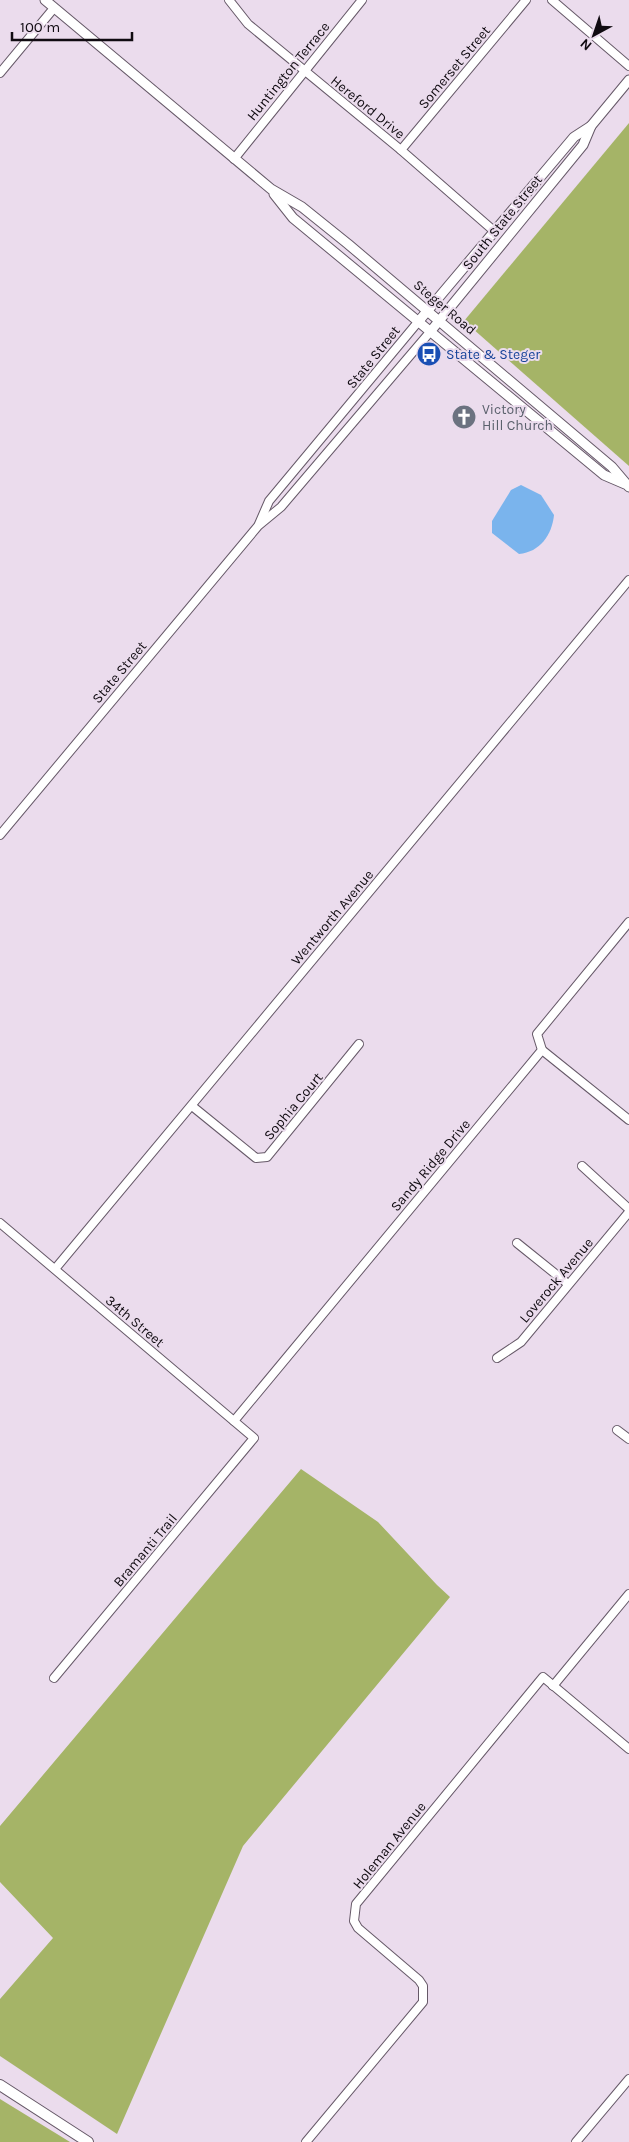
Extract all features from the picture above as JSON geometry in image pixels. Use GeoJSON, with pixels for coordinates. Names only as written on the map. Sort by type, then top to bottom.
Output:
{"type":"FeatureCollection","features":[{"type":"Feature","properties":{"kind":"main road"},"geometry":{"type":"LineString","coordinates":[[0,2085],[88,2142]]}},
{"type":"Feature","properties":{"kind":"street","name":"Steger Road"},"geometry":{"type":"LineString","coordinates":[[45,0],[271,189],[302,207],[440,320],[612,466],[628,486]]}},
{"type":"Feature","properties":{"kind":"street","name":"Hereford Drive"},"geometry":{"type":"LineString","coordinates":[[229,0],[248,24],[401,150],[494,231]]}},
{"type":"Feature","properties":{"kind":"street","name":"Huntington Terrace"},"geometry":{"type":"LineString","coordinates":[[234,159],[362,0]]}},
{"type":"Feature","properties":{"kind":"street","name":"Somerset Street"},"geometry":{"type":"LineString","coordinates":[[401,150],[526,0]]}},
{"type":"Feature","properties":{"kind":"street"},"geometry":{"type":"LineString","coordinates":[[552,0],[629,66]]}},
{"type":"Feature","properties":{"kind":"street"},"geometry":{"type":"LineString","coordinates":[[0,73],[54,8]]}},
{"type":"Feature","properties":{"kind":"street","name":"South State Street"},"geometry":{"type":"LineString","coordinates":[[430,332],[582,145],[591,126],[629,80]]}},
{"type":"Feature","properties":{"kind":"street","name":"South State Street"},"geometry":{"type":"LineString","coordinates":[[418,322],[574,138],[591,126]]}},
{"type":"Feature","properties":{"kind":"street","name":"Steger Road"},"geometry":{"type":"LineString","coordinates":[[271,189],[293,218],[430,332],[604,475],[628,486]]}},
{"type":"Feature","properties":{"kind":"street","name":"State Street"},"geometry":{"type":"LineString","coordinates":[[258,526],[270,501],[418,322]]}},
{"type":"Feature","properties":{"kind":"street","name":"State Street"},"geometry":{"type":"LineString","coordinates":[[0,834],[258,526],[281,507],[430,332]]}},
{"type":"Feature","properties":{"kind":"street","name":"Wentworth Avenue"},"geometry":{"type":"LineString","coordinates":[[55,1269],[629,580]]}},
{"type":"Feature","properties":{"kind":"street"},"geometry":{"type":"LineString","coordinates":[[629,922],[537,1034],[542,1050],[629,1120]]}},
{"type":"Feature","properties":{"kind":"street","name":"Sophia Court"},"geometry":{"type":"LineString","coordinates":[[192,1106],[256,1158],[267,1157],[360,1044]]}},
{"type":"Feature","properties":{"kind":"street","name":"Sandy Ridge Drive"},"geometry":{"type":"LineString","coordinates":[[234,1421],[542,1050]]}},
{"type":"Feature","properties":{"kind":"street"},"geometry":{"type":"LineString","coordinates":[[582,1166],[629,1210]]}},
{"type":"Feature","properties":{"kind":"street","name":"Loverock Avenue"},"geometry":{"type":"LineString","coordinates":[[498,1358],[521,1342],[629,1210]]}},
{"type":"Feature","properties":{"kind":"street","name":"34th Street"},"geometry":{"type":"LineString","coordinates":[[0,1223],[254,1438]]}},
{"type":"Feature","properties":{"kind":"street"},"geometry":{"type":"LineString","coordinates":[[517,1243],[568,1284]]}},
{"type":"Feature","properties":{"kind":"street"},"geometry":{"type":"LineString","coordinates":[[616,1430],[629,1439]]}},
{"type":"Feature","properties":{"kind":"street","name":"Bramanti Trail"},"geometry":{"type":"LineString","coordinates":[[54,1678],[254,1438]]}},
{"type":"Feature","properties":{"kind":"street"},"geometry":{"type":"LineString","coordinates":[[629,1594],[553,1686],[629,1749]]}},
{"type":"Feature","properties":{"kind":"street","name":"Holeman Avenue"},"geometry":{"type":"LineString","coordinates":[[306,2142],[423,2002],[423,1986],[419,1980],[358,1928],[354,1920],[356,1904],[543,1677],[553,1686]]}},
{"type":"Feature","properties":{"kind":"street"},"geometry":{"type":"LineString","coordinates":[[576,2142],[629,2079]]}},
{"type":"Feature","properties":{"kind":"green space"},"geometry":{"type":"Polygon","coordinates":[[[629,123],[629,466],[464,321],[629,123]]]}},
{"type":"Feature","properties":{"kind":"green space"},"geometry":{"type":"Polygon","coordinates":[[[301,1469],[378,1522],[450,1597],[243,1846],[117,2134],[0,2056],[0,1999],[53,1938],[0,1882],[0,1826],[301,1469]]]}},
{"type":"Feature","properties":{"kind":"green space"},"geometry":{"type":"Polygon","coordinates":[[[0,2099],[70,2142],[0,2142],[0,2099]]]}},
{"type":"Feature","properties":{"kind":"water"},"geometry":{"type":"Polygon","coordinates":[[[521,485],[541,495],[554,515],[551,529],[544,541],[533,550],[519,554],[492,533],[492,521],[511,490],[521,485]]]}},
{"type":"Feature","properties":{"kind":"place","name":"State & Steger"},"geometry":{"type":"Point","coordinates":[429,354]}},
{"type":"Feature","properties":{"kind":"place","name":"Victory Hill Church"},"geometry":{"type":"Point","coordinates":[464,417]}}]}
